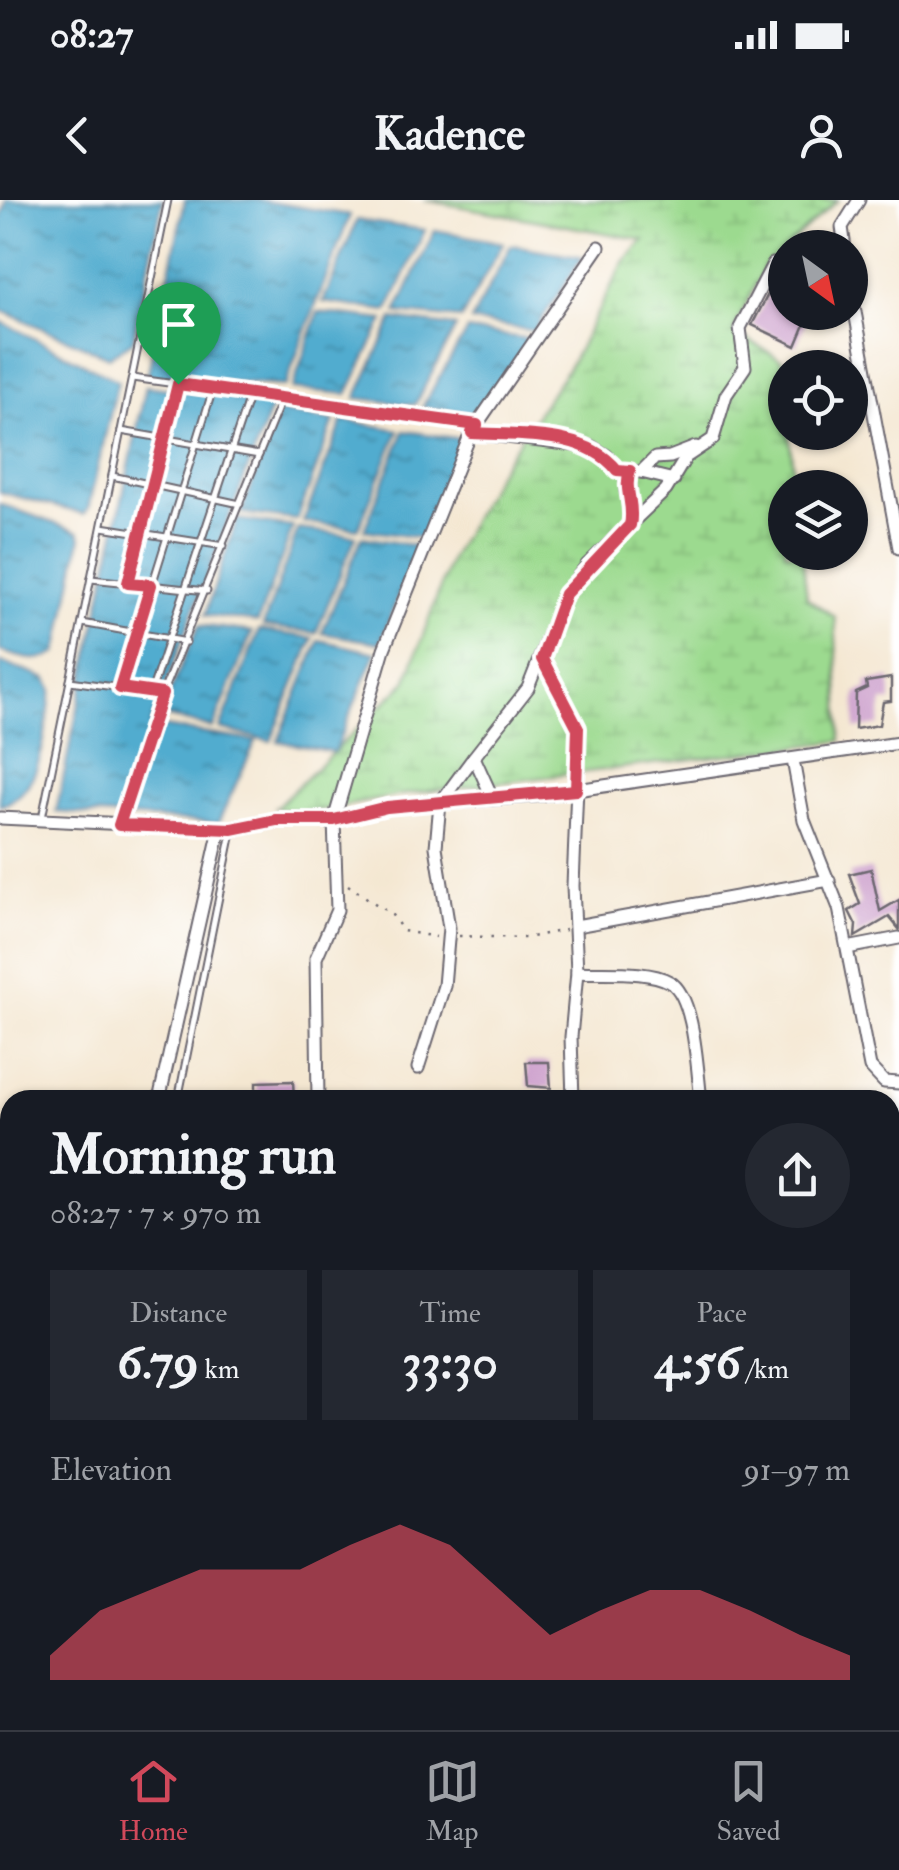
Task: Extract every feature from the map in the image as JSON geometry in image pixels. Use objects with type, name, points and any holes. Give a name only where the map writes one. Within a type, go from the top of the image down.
[{"type":"street","points":[[842,230],[859,200]]},
{"type":"street","points":[[318,1090],[316,958],[337,910],[334,820],[384,649],[474,429],[599,248]]},
{"type":"street","points":[[418,1068],[444,986],[450,928],[436,847],[440,803],[528,688],[565,594],[674,480],[686,457],[719,429],[726,395],[745,367],[740,328],[768,274]]},
{"type":"street","points":[[859,330],[899,548]]},
{"type":"street","points":[[474,429],[592,447],[608,456],[617,470],[674,480]]},
{"type":"street","points":[[630,525],[633,513],[626,481],[654,458],[670,458],[700,446]]},
{"type":"street","points":[[542,659],[578,728],[573,1090]]},
{"type":"street","points":[[0,818],[226,829],[276,820],[334,820],[387,807],[576,790],[899,743]]},
{"type":"street","points":[[474,757],[493,799]]},
{"type":"street","points":[[793,760],[804,820],[829,880],[847,948],[870,1067],[884,1082],[899,1083]]},
{"type":"street","points":[[161,1090],[226,829]]},
{"type":"street","points":[[576,926],[829,880]]},
{"type":"street","points":[[847,948],[899,938]]},
{"type":"street","points":[[577,972],[660,978],[673,983],[684,996],[690,1016],[701,1090]]},
{"type":"lane","points":[[42,821],[168,200]]},
{"type":"lane","points":[[132,378],[474,429]]},
{"type":"lane","points":[[128,583],[178,384]]},
{"type":"lane","points":[[120,688],[213,389]]},
{"type":"lane","points":[[151,692],[250,394]]},
{"type":"lane","points":[[119,825],[162,694],[207,591],[282,398]]},
{"type":"lane","points":[[121,431],[260,454]]},
{"type":"lane","points":[[112,476],[240,504]]},
{"type":"lane","points":[[102,527],[224,546]]},
{"type":"lane","points":[[91,579],[207,591]]},
{"type":"lane","points":[[82,623],[186,642]]},
{"type":"lane","points":[[70,681],[162,694]]},
{"type":"lane","points":[[180,1090],[226,829]]},
{"type":"green space","points":[[424,200],[838,200],[805,230],[768,230],[768,263],[733,331],[768,352],[768,450],[791,450],[793,470],[768,470],[768,570],[804,570],[807,598],[835,617],[841,741],[407,794],[307,813],[275,808],[406,682],[451,558],[498,472],[571,363],[624,262],[644,240]]},
{"type":"water","points":[[6,200],[163,200],[133,341],[109,357],[0,310],[0,221]]},
{"type":"water","points":[[185,200],[256,200],[350,215],[285,386],[147,377]]},
{"type":"water","points":[[357,220],[425,230],[388,311],[323,302]]},
{"type":"water","points":[[435,230],[503,243],[461,319],[396,313]]},
{"type":"water","points":[[511,245],[583,257],[534,331],[471,321]]},
{"type":"water","points":[[318,312],[384,320],[347,394],[292,389]]},
{"type":"water","points":[[393,319],[456,327],[415,405],[356,398]]},
{"type":"water","points":[[0,321],[118,381],[84,514],[0,492]]},
{"type":"water","points":[[467,330],[529,339],[481,414],[422,407]]},
{"type":"water","points":[[146,386],[273,403],[150,725],[256,741],[218,823],[56,812]]},
{"type":"water","points":[[279,412],[334,421],[297,520],[241,513]]},
{"type":"water","points":[[343,420],[399,430],[358,529],[303,522]]},
{"type":"water","points":[[404,431],[463,439],[422,538],[364,530]]},
{"type":"water","points":[[0,504],[79,532],[81,537],[58,653],[50,656],[29,659],[0,651]]},
{"type":"water","points":[[237,519],[293,527],[258,622],[205,615]]},
{"type":"water","points":[[298,529],[356,536],[316,633],[263,626]]},
{"type":"water","points":[[362,537],[418,546],[380,643],[322,633]]},
{"type":"water","points":[[199,625],[252,632],[213,728],[160,715]]},
{"type":"water","points":[[259,630],[313,638],[271,741],[220,729]]},
{"type":"water","points":[[319,640],[376,653],[334,752],[278,741]]},
{"type":"water","points":[[0,662],[47,679],[52,690],[34,774],[15,799],[0,806]]},
{"type":"building","points":[[768,294],[768,330],[803,330],[796,346],[752,325]]},
{"type":"building","points":[[891,678],[891,701],[883,702],[879,725],[855,729],[856,693],[867,688],[866,682]]},
{"type":"building","points":[[871,869],[880,911],[899,900],[899,929],[889,917],[855,937],[856,925],[849,911],[860,904],[849,874]]},
{"type":"building","points":[[526,1062],[549,1062],[551,1088],[528,1086]]},
{"type":"building","points":[[293,1081],[293,1090],[256,1090],[256,1082]]},
{"type":"route","points":[[178,384],[477,425],[472,433],[562,440],[592,447],[608,456],[617,470],[630,471],[626,481],[630,488],[626,490],[633,513],[630,525],[588,565],[565,594],[542,659],[578,728],[576,790],[387,807],[334,820],[276,820],[232,829],[119,825],[162,694],[120,688],[151,585],[128,583],[178,384]]}]
